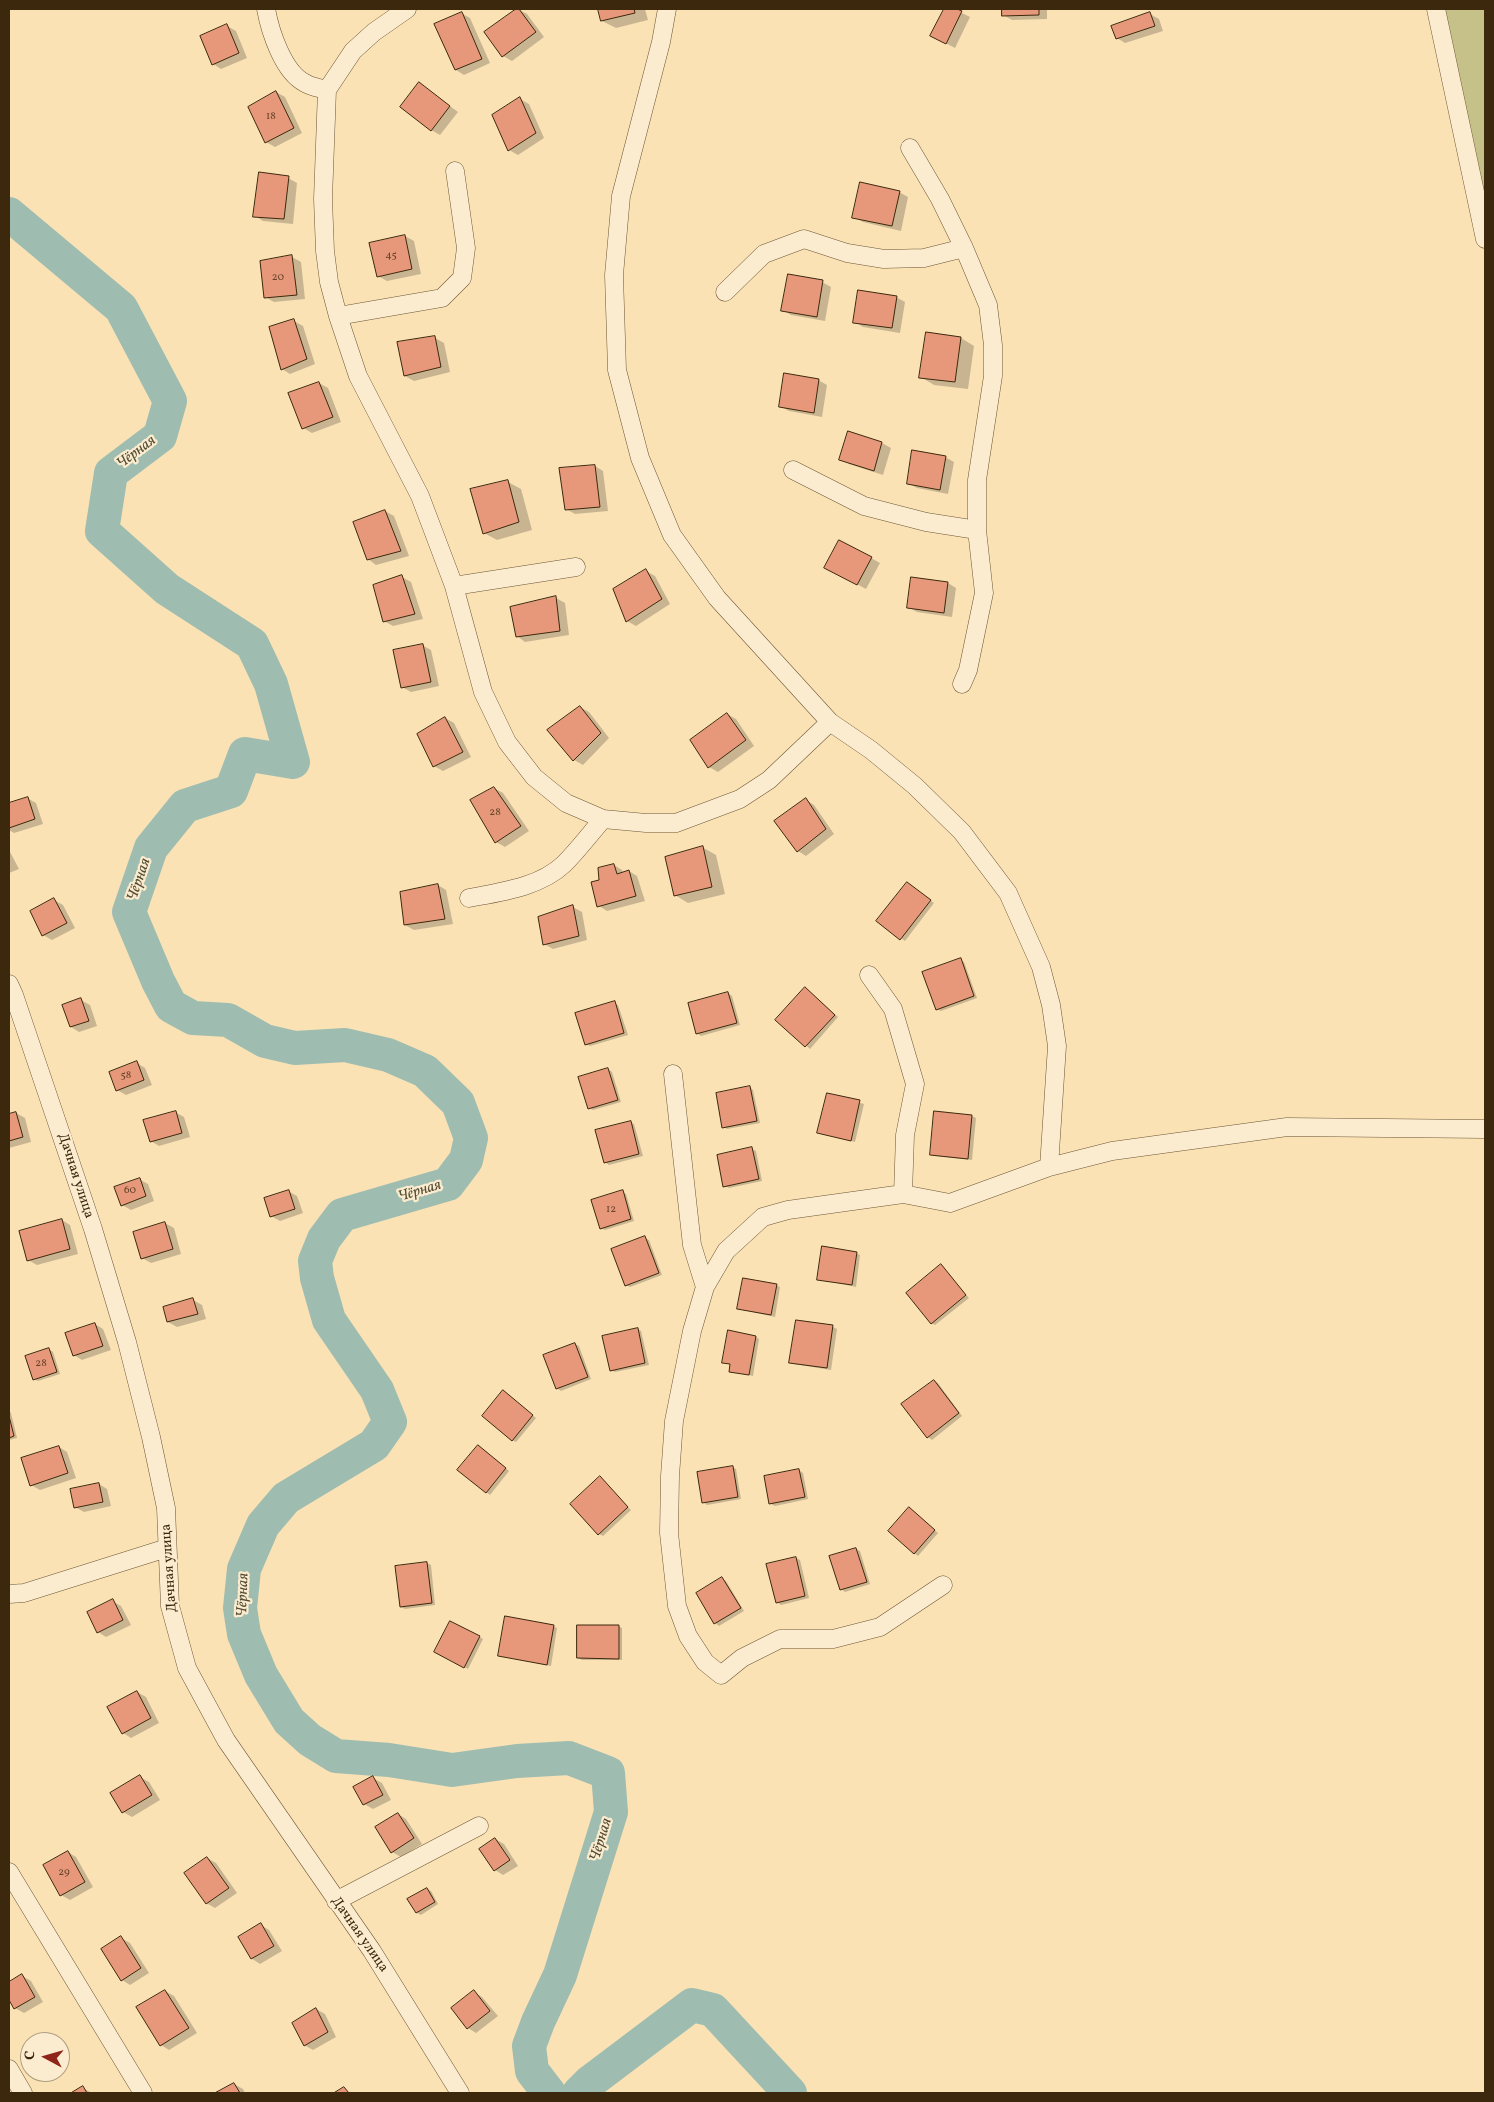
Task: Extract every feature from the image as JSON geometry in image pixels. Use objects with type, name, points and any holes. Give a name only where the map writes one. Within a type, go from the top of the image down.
[{"type":"street","points":[[266,9],[271,35],[290,68],[303,83],[327,90]]},
{"type":"street","points":[[407,9],[374,32],[353,51],[327,90],[323,199],[325,251],[329,282],[358,376],[420,496],[454,586],[483,692],[507,742],[534,777],[566,803],[603,819],[646,823],[676,823],[740,799],[769,780],[830,722]]},
{"type":"street","points":[[666,9],[661,42],[621,196],[614,275],[617,370],[640,458],[672,535],[717,598],[830,722],[870,750],[915,786],[962,832],[1008,893],[1041,967],[1051,1005],[1056,1046],[1049,1167]]},
{"type":"street","points":[[1436,9],[1485,239]]},
{"type":"street","points":[[910,148],[940,199],[964,248],[988,305],[993,345],[993,376],[977,480],[978,530],[984,593],[968,670],[962,684]]},
{"type":"street","points":[[338,316],[442,298],[462,278],[466,248],[455,171]]},
{"type":"street","points":[[725,292],[764,254],[804,239],[846,252],[884,259],[924,258],[964,248]]},
{"type":"street","points":[[793,470],[864,506],[926,522],[978,530]]},
{"type":"street","points":[[454,586],[576,567]]},
{"type":"street","points":[[469,898],[509,890],[542,878],[563,865],[603,819]]},
{"type":"street","points":[[869,975],[893,1009],[914,1084],[905,1134],[903,1194]]},
{"type":"street","name":"Дачная улица","points":[[9,984],[93,1229],[127,1342],[151,1437],[166,1508],[170,1606],[187,1668],[226,1740],[372,1951],[460,2093]]},
{"type":"street","points":[[673,1074],[692,1244],[705,1287]]},
{"type":"street","points":[[944,1585],[880,1626],[833,1639],[780,1639],[742,1658],[721,1675],[705,1662],[688,1636],[677,1606],[669,1533],[670,1476],[674,1421],[692,1331],[705,1287],[726,1251],[763,1217],[788,1210],[903,1194],[950,1203],[1049,1167],[1112,1151],[1287,1127],[1485,1129]]},
{"type":"street","points":[[9,1594],[24,1593],[167,1548]]},
{"type":"street","points":[[336,1901],[479,1826]]},
{"type":"street","points":[[9,1872],[143,2093]]},
{"type":"street","points":[[9,2069],[23,2093]]},
{"type":"shaded area","points":[[1443,9],[1485,9],[1485,210]]},
{"type":"building","points":[[516,9],[519,9],[536,32],[502,57],[484,32]]},
{"type":"building","points":[[598,9],[634,9],[635,13],[601,21]]},
{"type":"building","points":[[944,9],[962,11],[946,44],[930,36]]},
{"type":"building","points":[[1002,9],[1039,9],[1039,15],[1002,16]]},
{"type":"building","points":[[462,12],[482,59],[455,70],[434,24]]},
{"type":"building","points":[[1150,12],[1155,26],[1116,39],[1111,26]]},
{"type":"building","points":[[227,24],[239,53],[212,65],[200,36]]},
{"type":"building","points":[[419,82],[450,106],[431,131],[400,107]]},
{"type":"building","points":[[276,91],[294,128],[265,143],[248,107]]},
{"type":"building","points":[[520,97],[536,133],[508,151],[492,115]]},
{"type":"building","points":[[259,172],[289,176],[284,219],[253,217]]},
{"type":"building","points":[[860,182],[900,191],[892,226],[852,218]]},
{"type":"building","points":[[405,235],[412,269],[377,277],[369,243]]},
{"type":"building","points":[[292,255],[297,295],[264,298],[260,261]]},
{"type":"building","points":[[788,274],[823,280],[817,317],[781,311]]},
{"type":"building","points":[[858,290],[897,296],[892,328],[853,323]]},
{"type":"building","points":[[294,319],[307,359],[281,370],[269,327]]},
{"type":"building","points":[[926,332],[961,337],[955,382],[919,378]]},
{"type":"building","points":[[435,336],[441,367],[404,376],[397,342]]},
{"type":"building","points":[[784,373],[819,379],[814,413],[779,407]]},
{"type":"building","points":[[319,382],[333,417],[302,429],[288,393]]},
{"type":"building","points":[[848,431],[882,442],[874,471],[839,460]]},
{"type":"building","points":[[912,450],[946,456],[940,490],[907,484]]},
{"type":"building","points":[[595,465],[600,507],[565,510],[559,468]]},
{"type":"building","points":[[508,480],[519,522],[483,534],[470,489]]},
{"type":"building","points":[[385,510],[401,551],[367,560],[353,522]]},
{"type":"building","points":[[839,540],[872,557],[857,585],[824,568]]},
{"type":"building","points":[[646,569],[662,599],[626,622],[613,589]]},
{"type":"building","points":[[402,575],[415,614],[383,622],[373,585]]},
{"type":"building","points":[[911,577],[948,582],[944,613],[907,608]]},
{"type":"building","points":[[556,596],[560,631],[516,637],[510,607]]},
{"type":"building","points":[[423,644],[431,682],[401,688],[393,650]]},
{"type":"building","points":[[580,706],[601,733],[573,761],[547,730]]},
{"type":"building","points":[[727,713],[746,740],[708,768],[690,740]]},
{"type":"building","points":[[445,717],[463,752],[433,767],[417,734]]},
{"type":"building","points":[[494,787],[521,826],[495,843],[470,800]]},
{"type":"building","points":[[28,797],[35,819],[9,828],[9,803]]},
{"type":"building","points":[[806,798],[826,829],[797,852],[774,821]]},
{"type":"building","points":[[703,846],[712,887],[674,896],[665,857]]},
{"type":"building","points":[[614,864],[617,874],[629,870],[636,896],[597,907],[591,882],[599,880],[598,868]]},
{"type":"building","points":[[907,882],[931,900],[900,940],[876,921]]},
{"type":"building","points":[[438,884],[445,919],[404,925],[400,892]]},
{"type":"building","points":[[54,898],[67,923],[42,936],[30,911]]},
{"type":"building","points":[[573,905],[579,936],[543,945],[538,917]]},
{"type":"building","points":[[961,958],[974,996],[936,1010],[922,972]]},
{"type":"building","points":[[805,987],[835,1015],[805,1047],[775,1020]]},
{"type":"building","points":[[728,992],[737,1023],[696,1034],[688,1003]]},
{"type":"building","points":[[81,998],[89,1021],[70,1027],[62,1005]]},
{"type":"building","points":[[615,1001],[624,1033],[585,1045],[575,1013]]},
{"type":"building","points":[[137,1061],[144,1080],[116,1091],[109,1072]]},
{"type":"building","points":[[608,1068],[618,1100],[588,1109],[578,1077]]},
{"type":"building","points":[[750,1086],[757,1121],[722,1128],[716,1093]]},
{"type":"building","points":[[827,1093],[860,1100],[851,1141],[817,1133]]},
{"type":"building","points":[[176,1111],[182,1133],[150,1142],[143,1120]]},
{"type":"building","points":[[934,1111],[972,1115],[968,1159],[930,1155]]},
{"type":"building","points":[[16,1112],[23,1137],[9,1141],[9,1114]]},
{"type":"building","points":[[631,1121],[639,1154],[604,1163],[595,1130]]},
{"type":"building","points":[[752,1147],[759,1179],[723,1187],[717,1155]]},
{"type":"building","points":[[140,1178],[146,1196],[121,1206],[114,1187]]},
{"type":"building","points":[[289,1190],[295,1209],[270,1217],[264,1198]]},
{"type":"building","points":[[623,1190],[631,1219],[600,1229],[591,1200]]},
{"type":"building","points":[[62,1219],[70,1249],[27,1261],[19,1231]]},
{"type":"building","points":[[165,1222],[173,1249],[141,1259],[133,1232]]},
{"type":"building","points":[[645,1236],[659,1273],[625,1286],[611,1249]]},
{"type":"building","points":[[822,1246],[857,1252],[852,1285],[817,1280]]},
{"type":"building","points":[[941,1264],[966,1295],[931,1324],[906,1293]]},
{"type":"building","points":[[743,1278],[777,1284],[771,1315],[737,1309]]},
{"type":"building","points":[[193,1298],[198,1314],[167,1322],[163,1307]]},
{"type":"building","points":[[796,1320],[833,1325],[827,1368],[789,1363]]},
{"type":"building","points":[[95,1323],[103,1346],[73,1356],[65,1333]]},
{"type":"building","points":[[638,1328],[645,1363],[610,1371],[602,1336]]},
{"type":"building","points":[[728,1330],[756,1336],[749,1375],[729,1372],[730,1364],[722,1363]]},
{"type":"building","points":[[575,1343],[588,1377],[556,1389],[543,1355]]},
{"type":"building","points":[[49,1348],[57,1372],[33,1380],[25,1356]]},
{"type":"building","points":[[934,1380],[959,1413],[927,1438],[901,1404]]},
{"type":"building","points":[[503,1390],[533,1415],[512,1441],[482,1416]]},
{"type":"building","points":[[9,1416],[14,1436],[9,1438]]},
{"type":"building","points":[[478,1445],[506,1468],[486,1493],[457,1470]]},
{"type":"building","points":[[59,1446],[68,1473],[30,1486],[21,1458]]},
{"type":"building","points":[[733,1466],[738,1497],[702,1503],[697,1472]]},
{"type":"building","points":[[799,1469],[805,1497],[769,1504],[764,1476]]},
{"type":"building","points":[[600,1476],[628,1507],[598,1535],[570,1504]]},
{"type":"building","points":[[99,1483],[103,1502],[74,1508],[70,1489]]},
{"type":"building","points":[[909,1507],[935,1530],[914,1554],[888,1531]]},
{"type":"building","points":[[856,1548],[867,1582],[840,1590],[829,1556]]},
{"type":"building","points":[[796,1557],[805,1596],[776,1603],[766,1564]]},
{"type":"building","points":[[427,1562],[432,1603],[400,1607],[395,1566]]},
{"type":"building","points":[[722,1577],[741,1608],[714,1624],[696,1593]]},
{"type":"building","points":[[113,1599],[123,1620],[97,1633],[87,1612]]},
{"type":"building","points":[[505,1616],[554,1625],[547,1665],[498,1656]]},
{"type":"building","points":[[450,1621],[480,1636],[464,1668],[434,1652]]},
{"type":"building","points":[[577,1625],[619,1625],[619,1659],[577,1658]]},
{"type":"building","points":[[137,1691],[151,1718],[122,1734],[107,1707]]},
{"type":"building","points":[[140,1775],[152,1795],[122,1813],[110,1793]]},
{"type":"building","points":[[373,1776],[383,1795],[363,1805],[353,1787]]},
{"type":"building","points":[[398,1813],[414,1838],[391,1853],[375,1827]]},
{"type":"building","points":[[495,1838],[510,1860],[494,1871],[479,1849]]},
{"type":"building","points":[[68,1851],[85,1882],[60,1896],[43,1865]]},
{"type":"building","points":[[207,1857],[229,1888],[206,1904],[184,1873]]},
{"type":"building","points":[[427,1888],[435,1902],[416,1913],[407,1899]]},
{"type":"building","points":[[261,1923],[274,1946],[251,1959],[238,1937]]},
{"type":"building","points":[[121,1936],[141,1968],[121,1981],[101,1949]]},
{"type":"building","points":[[22,1974],[35,1997],[14,2009],[9,2000],[9,1982]]},
{"type":"building","points":[[165,1990],[189,2028],[160,2046],[136,2007]]},
{"type":"building","points":[[474,1990],[490,2011],[467,2029],[451,2008]]},
{"type":"building","points":[[316,2008],[328,2032],[304,2046],[292,2023]]},
{"type":"building","points":[[234,2083],[240,2093],[215,2093]]},
{"type":"building","points":[[83,2086],[87,2093],[71,2093]]},
{"type":"building","points":[[344,2087],[349,2093],[334,2093]]},
{"type":"waterway","name":"Чёрная","points":[[9,214],[121,308],[170,401],[160,436],[111,473],[102,531],[167,589],[252,644],[271,684],[293,762],[245,754],[231,791],[185,806],[151,848],[129,912],[158,981],[171,1006],[193,1018],[228,1020],[265,1041],[295,1048],[345,1045],[388,1055],[425,1071],[458,1103],[471,1138],[466,1160],[448,1184],[342,1215],[324,1239],[315,1261],[317,1278],[329,1320],[377,1390],[390,1422],[374,1445],[286,1498],[263,1525],[244,1569],[240,1608],[244,1634],[261,1675],[289,1721],[310,1740],[336,1756],[389,1760],[452,1770],[517,1761],[569,1758],[608,1773],[611,1812],[560,1975],[529,2046],[532,2071],[549,2093]]},
{"type":"waterway","name":"Чёрная","points":[[579,2093],[590,2082],[692,2005],[713,2010],[790,2093]]}]
